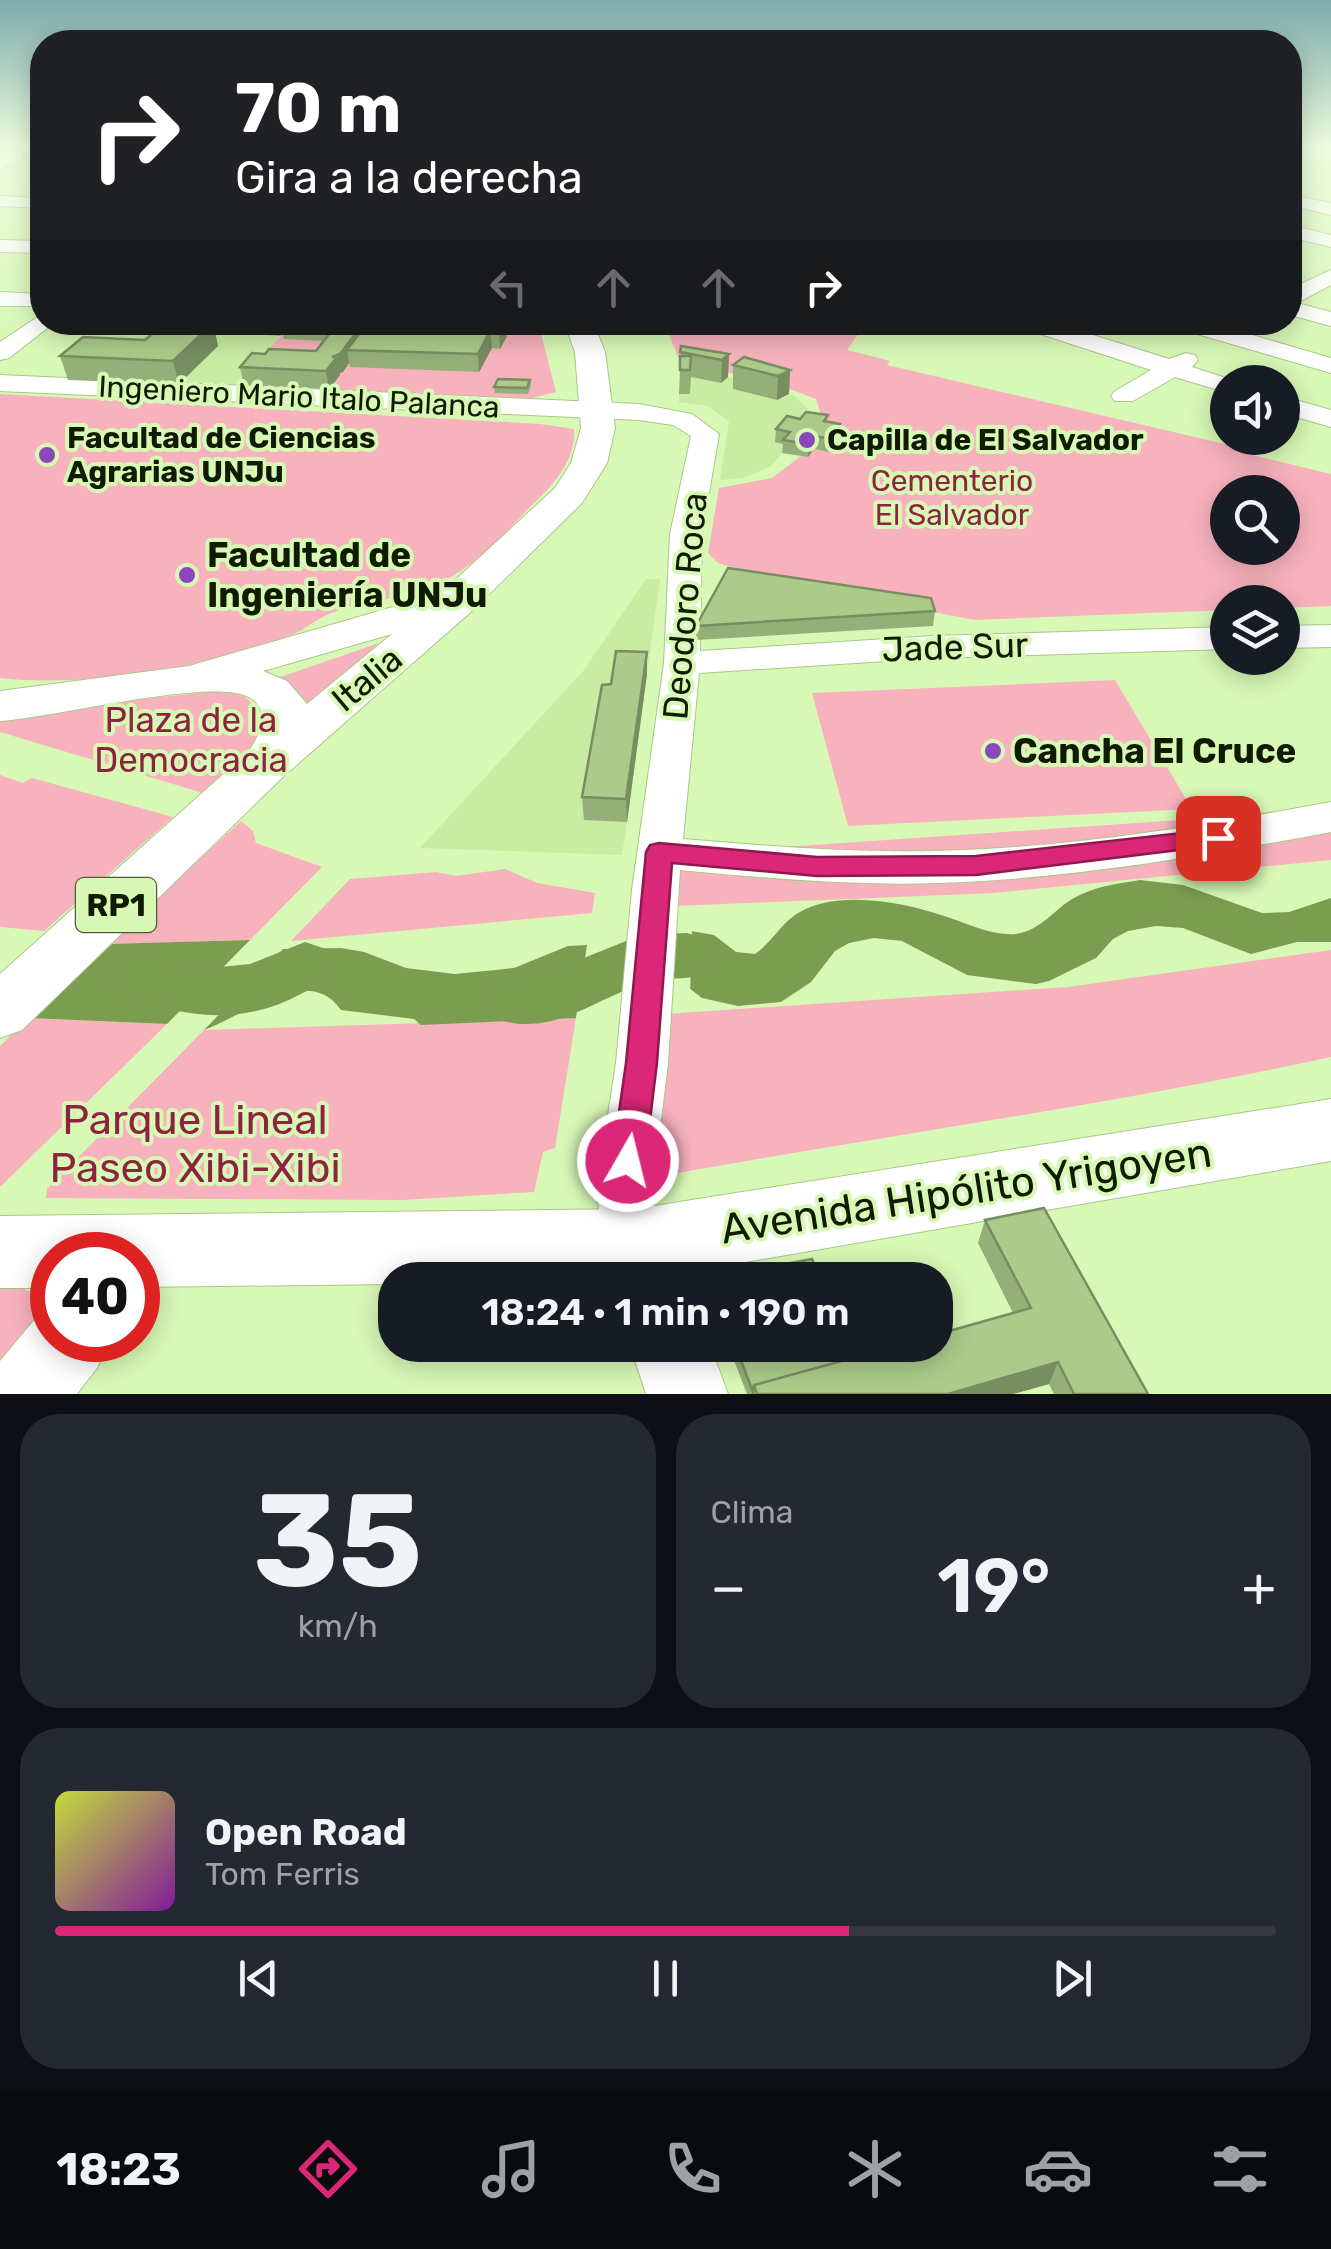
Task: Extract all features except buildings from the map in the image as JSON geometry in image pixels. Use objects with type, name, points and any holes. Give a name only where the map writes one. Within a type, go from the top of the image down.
[{"type":"main road","name":"Italia","points":[[249,781],[458,602],[569,495],[588,464],[598,410],[590,352],[582,335]]},
{"type":"main road","points":[[161,685],[458,602]]},
{"type":"main road","points":[[0,706],[47,703],[161,685],[241,680],[255,683],[273,693],[286,710],[287,725],[249,781]]},
{"type":"main road","name":"RP1","points":[[0,1012],[249,781]]},
{"type":"main road","name":"Avenida Hipólito Yrigoyen","points":[[646,1262],[1331,1130]]},
{"type":"main road","name":"Avenida Hipólito Yrigoyen","points":[[0,1252],[30,1252]]},
{"type":"main road","name":"Avenida Hipólito Yrigoyen","points":[[160,1254],[585,1262]]},
{"type":"main road","points":[[26,1394],[51,1362]]},
{"type":"main road","points":[[676,1362],[687,1394]]},
{"type":"street","points":[[1302,234],[1331,240]]},
{"type":"street","points":[[0,246],[30,247]]},
{"type":"street","points":[[1304,268],[1331,275]]},
{"type":"street","points":[[1302,291],[1331,275]]},
{"type":"street","points":[[0,299],[30,300]]},
{"type":"street","points":[[1302,311],[1331,319]]},
{"type":"street","points":[[0,353],[30,330]]},
{"type":"street","points":[[1068,335],[1210,381]]},
{"type":"street","points":[[1124,396],[1227,335]]},
{"type":"street","points":[[1252,335],[1331,366]]},
{"type":"street","name":"Ingeniero Mario Italo Palanca","points":[[0,383],[598,410]]},
{"type":"street","name":"Deodoro Roca","points":[[598,410],[674,418],[696,426],[704,434],[686,534],[682,663],[657,871],[642,1063],[624,1193],[641,1262]]},
{"type":"street","points":[[1300,410],[1331,419]]},
{"type":"street","points":[[1300,637],[1331,636]]},
{"type":"street","name":"Jade Sur","points":[[682,663],[850,651],[1210,639]]},
{"type":"street","points":[[657,871],[976,865],[1180,844],[1331,817]]},
{"type":"shaded area","points":[[89,336],[281,336],[234,387],[179,384],[217,347],[175,340]]},
{"type":"shaded area","points":[[680,375],[721,383],[728,377],[743,380],[777,399],[793,395],[810,410],[809,416],[776,441],[789,445],[770,467],[742,478],[720,480],[729,421],[708,406],[679,402],[679,394],[690,394],[691,380]]},
{"type":"shaded area","points":[[646,579],[660,579],[647,674],[617,674],[584,819],[627,822],[622,855],[420,848],[584,670]]},
{"type":"shaded area","points":[[1140,880],[1183,885],[1262,913],[1289,912],[1331,898],[1331,942],[1297,942],[1251,954],[1183,928],[1156,926],[1128,931],[1113,939],[1096,958],[1036,984],[967,975],[902,941],[874,938],[849,943],[835,951],[811,982],[781,1002],[738,1006],[702,998],[689,988],[673,928],[714,935],[736,952],[755,954],[800,912],[816,905],[854,900],[914,908],[991,932],[1016,934],[1033,928],[1082,894]]},
{"type":"shaded area","points":[[250,940],[167,1024],[29,1018],[106,944]]},
{"type":"shaded area","points":[[587,945],[576,1018],[421,1025],[414,1019],[341,1010],[328,997],[312,991],[276,997],[204,1030],[283,949],[341,948],[406,968],[455,974],[514,968],[568,946]]},
{"type":"green space","points":[[282,335],[541,335],[556,392],[525,400],[234,387]]},
{"type":"green space","name":"Cementerio El Salvador","points":[[669,335],[858,335],[847,350],[890,361],[887,365],[1210,441],[1210,455],[1252,455],[1331,474],[1331,606],[1300,607],[1300,585],[1210,585],[1210,611],[975,620],[788,584],[718,563],[708,553],[719,488],[772,478],[801,456],[808,457],[814,449],[833,452],[816,399],[763,379],[681,364]]},
{"type":"green space","points":[[0,394],[540,424],[574,429],[574,441],[562,472],[501,537],[456,574],[430,587],[341,610],[263,646],[189,665],[69,680],[0,678]]},
{"type":"green space","points":[[379,643],[316,703],[307,705],[275,679]]},
{"type":"green space","name":"Cancha El Cruce","points":[[1115,680],[1192,809],[848,826],[812,693]]},
{"type":"green space","name":"Plaza de la Democracia","points":[[230,690],[244,696],[255,709],[257,734],[234,767],[203,793],[0,732],[0,713]]},
{"type":"green space","points":[[0,775],[23,783],[32,778],[173,817],[44,931],[0,927]]},
{"type":"green space","points":[[1331,805],[1331,860],[993,893],[675,906],[680,854],[1312,811]]},
{"type":"green space","points":[[241,821],[253,831],[256,843],[322,867],[250,940],[106,944]]},
{"type":"green space","points":[[505,869],[537,883],[595,893],[592,913],[291,941],[350,879],[436,872],[456,876]]},
{"type":"green space","points":[[1331,950],[1331,1057],[1082,1105],[666,1175],[667,1144],[653,1139],[665,1014],[1068,987]]},
{"type":"green space","points":[[29,1018],[167,1024],[0,1187],[0,1046]]},
{"type":"green space","name":"Parque Lineal Paseo Xibi-Xibi","points":[[576,1018],[555,1148],[543,1152],[534,1192],[403,1200],[46,1198],[47,1189],[204,1030]]},
{"type":"green space","points":[[0,1285],[30,1291],[30,1336],[0,1384]]},
{"type":"pier","points":[[673,923],[692,926],[690,995],[666,978]]},
{"type":"waterway","points":[[518,1001],[561,994],[641,959],[687,957]]},
{"type":"waterway","points":[[140,974],[187,990],[220,992],[253,988],[305,966]]},
{"type":"place","name":"Capilla de El Salvador","points":[[807,440]]},
{"type":"place","name":"Facultad de Ciencias Agrarias UNJu","points":[[47,455]]},
{"type":"place","name":"Facultad de Ingeniería UNJu","points":[[187,575]]},
{"type":"place","name":"Cancha El Cruce","points":[[993,751]]},
{"type":"route","points":[[628,1161],[642,1063],[659,852],[817,866],[976,865],[1218,838]]}]
